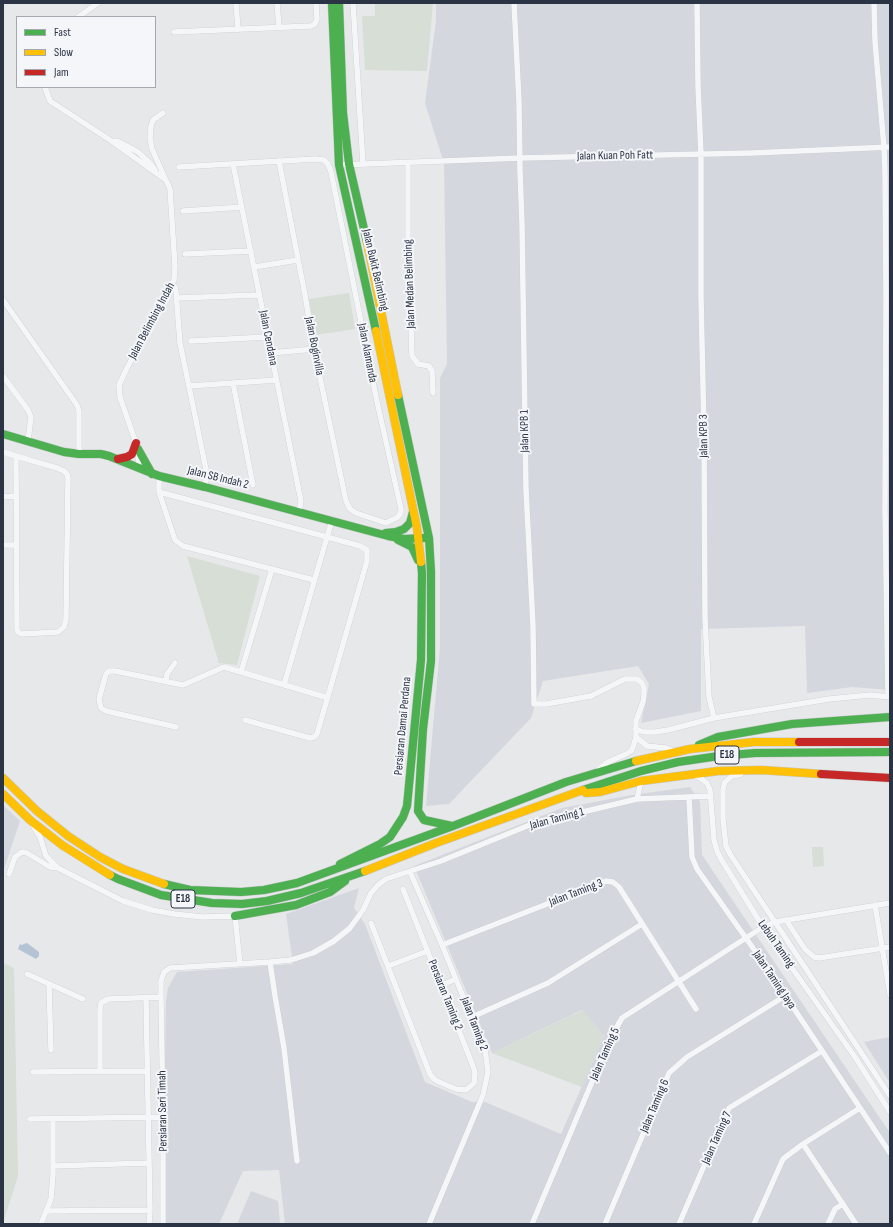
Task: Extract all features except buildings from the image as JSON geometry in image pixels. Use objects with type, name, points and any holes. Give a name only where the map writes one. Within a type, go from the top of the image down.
[{"type":"main road","name":"Jalan Bukit Belimbing","points":[[332,3],[339,165],[371,306],[419,539]]},
{"type":"main road","name":"Jalan Bukit Belimbing","points":[[339,3],[344,113],[349,164],[429,538]]},
{"type":"main road","name":"Jalan SB Indah 2","points":[[3,434],[64,452],[101,454],[118,459],[156,475],[205,486],[388,536],[404,539],[429,538]]},
{"type":"main road","points":[[118,459],[132,454],[137,446],[156,475]]},
{"type":"main road","points":[[377,533],[396,532],[404,529],[410,522],[413,512]]},
{"type":"main road","points":[[388,536],[405,543],[412,548],[416,554],[422,573]]},
{"type":"main road","name":"Persiaran Damai Perdana","points":[[429,538],[431,572],[431,661],[417,805],[420,816],[424,820],[453,826]]},
{"type":"main road","name":"Persiaran Damai Perdana","points":[[326,873],[344,861],[380,844],[390,837],[403,818],[407,806],[421,660],[422,573],[419,539]]},
{"type":"main road","points":[[690,750],[701,743],[718,737],[785,726],[890,717]]},
{"type":"main road","name":"E18","points":[[3,778],[37,812],[68,836],[94,853],[123,869],[164,884],[190,890],[241,892],[264,890],[297,883],[453,826],[566,782],[596,772],[675,752],[754,742],[890,742]]},
{"type":"main road","name":"E18","points":[[3,794],[30,820],[62,845],[118,879],[161,895],[212,903],[242,904],[267,901],[301,893],[354,876],[436,843],[569,794],[641,771],[678,762],[755,753],[890,752]]},
{"type":"main road","points":[[569,794],[600,792],[641,781],[718,771],[761,770],[890,778]]},
{"type":"main road","points":[[235,916],[273,910],[314,899],[330,892],[354,876]]},
{"type":"street","points":[[79,16],[98,3]]},
{"type":"street","points":[[236,3],[238,29]]},
{"type":"street","points":[[277,3],[279,27]]},
{"type":"street","points":[[174,32],[312,26],[315,24],[316,19],[316,3]]},
{"type":"street","points":[[353,3],[363,164]]},
{"type":"street","name":"Jalan KPB 1","points":[[514,3],[518,67],[526,490],[533,626],[534,704],[546,704],[591,696],[625,679],[637,679],[642,683],[644,695],[635,729]]},
{"type":"street","name":"Jalan KPB 3","points":[[697,3],[698,99],[701,154],[700,290],[704,444],[706,629],[709,697],[714,718]]},
{"type":"street","points":[[596,772],[608,762],[631,751],[636,736],[635,729],[644,732],[655,732],[714,718],[829,700],[870,695],[889,697],[885,508],[887,148],[875,40],[874,3]]},
{"type":"street","points":[[44,88],[50,101],[110,140],[166,180]]},
{"type":"street","name":"Jalan Belimbing Indah","points":[[139,468],[137,446],[120,397],[119,385],[172,285],[175,275],[176,267],[170,188],[152,149],[150,138],[153,120],[163,113]]},
{"type":"street","name":"Jalan Kuan Poh Fatt","points":[[339,165],[520,158],[887,148]]},
{"type":"street","name":"Jalan Alamanda","points":[[279,161],[324,160],[328,164],[331,172],[376,397],[401,509],[398,518],[386,523],[369,519]]},
{"type":"street","points":[[179,167],[279,161]]},
{"type":"street","name":"Jalan Boginvilla","points":[[279,161],[314,349],[346,501],[350,509],[369,519]]},
{"type":"street","name":"Jalan Medan Belimbing","points":[[408,163],[408,239],[412,356],[418,364],[429,366],[432,371],[433,393]]},
{"type":"street","name":"Jalan Cendana","points":[[233,164],[301,501],[299,512]]},
{"type":"street","points":[[183,210],[242,207]]},
{"type":"street","points":[[185,254],[251,251]]},
{"type":"street","points":[[254,267],[298,260]]},
{"type":"street","points":[[172,285],[175,288],[177,298],[180,343],[207,474],[205,486]]},
{"type":"street","points":[[177,298],[260,295]]},
{"type":"street","points":[[3,300],[77,405],[79,411],[79,454]]},
{"type":"street","points":[[191,341],[268,337]]},
{"type":"street","points":[[271,353],[314,349]]},
{"type":"street","points":[[3,376],[28,410],[31,417],[28,441]]},
{"type":"street","points":[[189,386],[276,380]]},
{"type":"street","points":[[233,383],[253,485]]},
{"type":"street","points":[[3,452],[64,470],[68,478],[66,619],[62,630],[58,632],[21,634],[18,632],[15,496],[16,456]]},
{"type":"street","points":[[156,475],[159,492],[175,540],[183,546],[314,580]]},
{"type":"street","points":[[159,492],[327,536],[360,546],[367,550],[367,561],[317,734],[310,738],[245,720]]},
{"type":"street","points":[[3,496],[15,496]]},
{"type":"street","points":[[366,530],[369,519]]},
{"type":"street","points":[[284,685],[332,520]]},
{"type":"street","points":[[3,545],[16,545]]},
{"type":"street","points":[[241,672],[272,569]]},
{"type":"street","points":[[166,681],[167,674],[175,663]]},
{"type":"street","points":[[176,728],[106,711],[101,708],[99,700],[106,674],[109,671],[115,671],[183,685],[224,667],[328,698]]},
{"type":"street","points":[[636,736],[647,746],[666,748],[675,752]]},
{"type":"street","name":"Lebuh Taming","points":[[761,770],[732,776],[725,782],[722,796],[724,839],[726,846],[890,1096]]},
{"type":"street","name":"Lebuh Taming","points":[[686,774],[700,778],[707,783],[712,796],[714,840],[717,851],[763,927],[855,1057],[890,1112]]},
{"type":"street","points":[[637,799],[641,781]]},
{"type":"street","name":"Jalan Taming 1","points":[[270,962],[291,960],[313,953],[334,941],[350,928],[378,885],[386,878],[400,873],[410,872],[440,861],[532,824],[637,799],[712,796]]},
{"type":"street","name":"Jalan Taming Jaya","points":[[689,797],[692,857],[697,869],[785,996],[890,1153]]},
{"type":"street","points":[[30,820],[40,837],[46,856],[58,868],[123,901],[152,910],[203,917],[235,916],[240,964]]},
{"type":"street","points":[[35,857],[40,856],[44,849]]},
{"type":"street","points":[[9,874],[17,854],[22,852],[35,857],[50,867],[58,868]]},
{"type":"street","name":"Jalan Taming 2","points":[[410,872],[472,1017],[484,1050],[488,1072],[487,1083],[483,1096],[429,1224]]},
{"type":"street","name":"Jalan Taming 3","points":[[442,945],[606,881],[613,882],[619,887],[696,1010]]},
{"type":"street","name":"Persiaran Taming 2","points":[[388,966],[430,1074],[434,1079],[456,1089],[466,1090],[474,1083],[475,1073],[442,985],[403,889]]},
{"type":"street","name":"Jalan Taming 5","points":[[532,1224],[617,1026],[622,1018],[763,927],[775,922],[890,903]]},
{"type":"street","points":[[875,905],[890,995]]},
{"type":"street","points":[[786,920],[805,949],[814,957],[819,958],[890,947]]},
{"type":"street","points":[[371,923],[388,966],[428,951]]},
{"type":"street","points":[[472,1017],[548,983],[642,924]]},
{"type":"street","points":[[270,962],[284,1048],[297,1161]]},
{"type":"street","name":"Persiaran Seri Timah","points":[[163,1224],[161,997],[164,972],[170,968],[270,962]]},
{"type":"street","points":[[27,974],[83,999]]},
{"type":"street","points":[[442,985],[456,979]]},
{"type":"street","points":[[49,984],[51,1050]]},
{"type":"street","name":"Jalan Taming 6","points":[[605,1224],[669,1073],[687,1057],[785,996]]},
{"type":"street","points":[[100,1071],[101,1003],[108,999],[161,997]]},
{"type":"street","points":[[146,998],[149,1224]]},
{"type":"street","name":"Jalan Taming 7","points":[[679,1224],[729,1108],[822,1051]]},
{"type":"street","points":[[33,1072],[147,1071]]},
{"type":"street","points":[[754,1224],[783,1159],[803,1144],[860,1108]]},
{"type":"street","points":[[30,1119],[163,1117]]},
{"type":"street","points":[[41,1224],[51,1199],[53,1119]]},
{"type":"street","points":[[803,1144],[856,1224]]},
{"type":"street","points":[[53,1166],[149,1163]]},
{"type":"street","points":[[828,1224],[835,1209],[843,1204]]},
{"type":"street","points":[[46,1211],[150,1210]]},
{"type":"shaded area","points":[[375,3],[433,3],[427,71],[365,70],[362,16],[375,16]]},
{"type":"shaded area","points":[[436,3],[890,3],[890,690],[852,687],[807,693],[805,626],[701,629],[701,711],[641,723],[649,684],[638,666],[543,681],[531,718],[449,804],[426,806],[440,648],[440,378],[447,364],[444,163],[425,103],[436,21]]},
{"type":"shaded area","points":[[349,293],[355,329],[315,335],[309,299]]},
{"type":"shaded area","points":[[187,556],[260,576],[237,665],[219,663]]},
{"type":"shaded area","points":[[690,787],[700,802],[702,855],[890,1133],[890,1224],[285,1224],[279,1170],[243,1171],[219,1224],[162,1224],[166,1001],[168,988],[177,972],[293,964],[286,914],[359,888],[354,908],[365,924],[425,1082],[472,1102],[485,1102],[561,1134],[604,1036],[582,1010],[492,1053],[414,866],[562,808],[632,795]]},
{"type":"shaded area","points":[[3,805],[20,821],[3,872]]},
{"type":"shaded area","points":[[812,847],[823,847],[824,866],[813,867]]},
{"type":"shaded area","points":[[3,963],[14,968],[18,1176],[3,1223]]},
{"type":"shaded area","points":[[583,1010],[604,1036],[582,1087],[492,1053]]},
{"type":"shaded area","points":[[890,1037],[890,1083],[864,1042]]},
{"type":"shaded area","points":[[251,1191],[278,1201],[280,1224],[237,1224]]},
{"type":"water","points":[[27,943],[39,952],[39,956],[36,959],[18,949],[20,944],[22,945]]},
{"type":"traffic: fast","points":[[332,3],[339,165],[376,331]]},
{"type":"traffic: fast","points":[[339,3],[343,113],[349,164],[367,242]]},
{"type":"traffic: fast","points":[[398,395],[429,538],[431,572],[431,661],[423,729],[418,811],[424,820],[452,826]]},
{"type":"traffic: fast","points":[[3,434],[64,452],[101,454],[109,456],[159,476],[388,536],[404,539],[424,538]]},
{"type":"traffic: fast","points":[[138,449],[152,474]]},
{"type":"traffic: fast","points":[[386,533],[404,529],[410,523],[413,512]]},
{"type":"traffic: fast","points":[[398,540],[412,547],[418,560]]},
{"type":"traffic: fast","points":[[340,864],[380,844],[390,837],[403,817],[407,806],[421,660],[421,562]]},
{"type":"traffic: fast","points":[[699,745],[718,737],[792,724],[890,717]]},
{"type":"traffic: fast","points":[[583,790],[641,771],[678,762],[719,756],[755,753],[890,752]]},
{"type":"traffic: fast","points":[[164,884],[190,890],[241,892],[264,890],[297,883],[453,826],[566,782],[636,761]]},
{"type":"traffic: fast","points":[[110,875],[161,895],[212,903],[242,904],[267,901],[301,893],[365,871]]},
{"type":"traffic: fast","points":[[235,916],[296,905],[330,892],[345,881]]},
{"type":"traffic: slow","points":[[367,242],[398,395]]},
{"type":"traffic: slow","points":[[376,331],[417,528],[421,562]]},
{"type":"traffic: slow","points":[[636,761],[690,749],[754,742],[799,742]]},
{"type":"traffic: slow","points":[[586,793],[600,792],[641,781],[718,771],[761,770],[821,774]]},
{"type":"traffic: slow","points":[[3,778],[37,811],[68,836],[100,857],[123,869],[164,884]]},
{"type":"traffic: slow","points":[[365,871],[436,843],[583,790]]},
{"type":"traffic: slow","points":[[3,794],[30,820],[62,845],[110,875]]},
{"type":"traffic: jam","points":[[118,459],[132,454],[136,443]]},
{"type":"traffic: jam","points":[[799,742],[890,742]]},
{"type":"traffic: jam","points":[[821,774],[890,778]]}]
